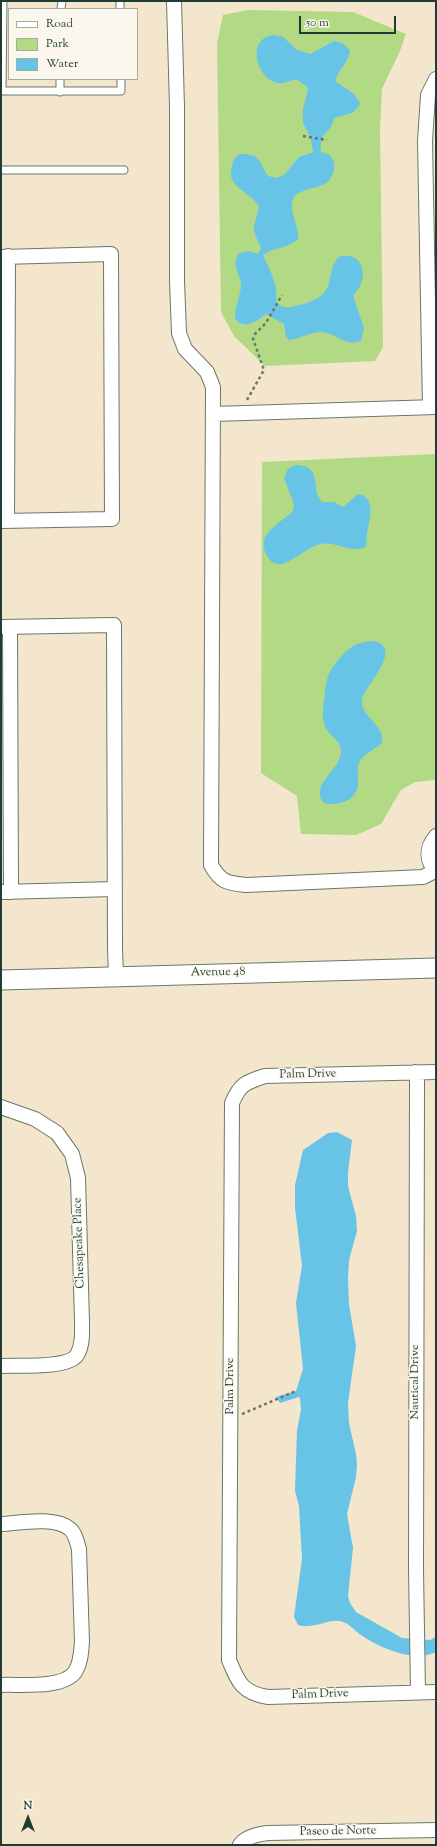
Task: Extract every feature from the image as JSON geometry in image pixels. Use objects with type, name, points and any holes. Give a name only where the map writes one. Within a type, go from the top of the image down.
[{"type":"main road","name":"Avenue 48","points":[[1,980],[436,968]]},
{"type":"street","points":[[174,1],[177,107],[177,281],[179,333],[185,349],[207,372],[213,387],[211,865],[216,875],[227,883],[246,885],[423,877],[436,872],[428,858],[428,850],[436,836]]},
{"type":"street","points":[[213,414],[433,407],[431,185],[425,141],[428,95],[436,79]]},
{"type":"street","points":[[111,254],[112,519],[4,521],[4,257],[111,254]]},
{"type":"street","points":[[115,889],[6,892],[5,627],[114,625],[116,976]]},
{"type":"street","name":"Nautical Drive","points":[[415,1072],[417,1080],[418,1692]]},
{"type":"street","name":"Palm Drive","points":[[436,1072],[265,1076],[245,1083],[237,1092],[232,1103],[229,1660],[240,1684],[256,1695],[268,1697],[436,1692]]},
{"type":"street","name":"Chesapeake Place","points":[[1,1107],[35,1119],[57,1133],[72,1154],[78,1178],[82,1322],[82,1341],[76,1356],[65,1363],[1,1366]]},
{"type":"street","points":[[1,1524],[50,1522],[62,1524],[70,1529],[76,1538],[78,1549],[82,1642],[81,1657],[75,1672],[66,1679],[54,1683],[1,1685]]},
{"type":"street","name":"Paseo de Norte","points":[[241,1843],[255,1835],[268,1833],[436,1830]]},
{"type":"lane","points":[[3,1],[2,91],[121,91],[121,80]]},
{"type":"lane","points":[[60,80],[60,92]]},
{"type":"lane","points":[[1,170],[124,170]]},
{"type":"path","points":[[303,136],[327,140]]},
{"type":"path","points":[[240,413],[264,370],[253,339],[255,334],[270,317],[282,295]]},
{"type":"path","points":[[231,1419],[296,1391]]},
{"type":"green space","points":[[248,10],[353,12],[406,34],[400,51],[382,89],[380,130],[383,347],[375,361],[265,366],[234,336],[221,312],[217,43],[223,15]]},
{"type":"green space","points":[[436,454],[436,780],[415,782],[401,790],[381,824],[356,835],[301,834],[297,796],[261,773],[262,462]]},
{"type":"water","points":[[273,35],[283,37],[297,50],[310,54],[334,41],[344,44],[350,51],[338,74],[336,82],[353,93],[360,103],[352,113],[334,118],[330,127],[323,136],[321,152],[330,156],[334,164],[334,172],[331,178],[323,185],[300,193],[294,197],[292,207],[298,239],[290,245],[267,252],[263,255],[274,281],[277,303],[285,307],[292,307],[319,297],[324,293],[329,285],[333,265],[339,257],[354,257],[362,267],[363,274],[359,288],[354,294],[354,299],[364,328],[361,341],[346,341],[322,332],[289,340],[286,337],[284,324],[266,314],[250,324],[242,324],[235,318],[241,286],[236,267],[237,258],[239,253],[249,251],[258,254],[261,248],[254,232],[259,207],[251,197],[240,189],[232,180],[231,174],[234,161],[240,154],[252,155],[258,159],[268,176],[277,178],[284,175],[299,157],[313,152],[311,139],[303,123],[303,109],[308,90],[306,86],[296,79],[285,83],[278,83],[270,80],[264,74],[257,59],[259,43],[265,38]]},
{"type":"water","points":[[295,465],[304,466],[310,469],[313,473],[318,496],[322,502],[334,502],[343,507],[358,494],[368,499],[370,504],[370,517],[366,547],[354,549],[332,544],[321,544],[282,564],[273,563],[269,559],[265,551],[264,543],[266,537],[275,526],[293,511],[294,504],[284,478],[288,469]]},
{"type":"water","points":[[373,641],[382,645],[385,651],[384,659],[364,694],[362,706],[380,731],[382,743],[366,755],[359,763],[358,785],[354,795],[345,802],[335,804],[324,803],[320,796],[322,784],[339,760],[341,753],[341,748],[325,727],[323,720],[327,680],[334,665],[346,651],[357,644]]},
{"type":"water","points":[[337,1132],[352,1140],[348,1186],[356,1216],[357,1231],[349,1260],[348,1279],[349,1304],[356,1346],[348,1403],[349,1423],[357,1465],[356,1477],[347,1514],[353,1548],[348,1596],[350,1603],[356,1612],[402,1638],[430,1640],[436,1637],[436,1652],[427,1655],[408,1655],[387,1649],[369,1640],[348,1624],[343,1622],[333,1621],[304,1626],[298,1625],[294,1617],[302,1559],[299,1506],[295,1491],[297,1430],[301,1410],[299,1397],[280,1403],[276,1397],[296,1391],[303,1369],[296,1303],[302,1266],[295,1208],[295,1185],[303,1150],[328,1133]]}]
